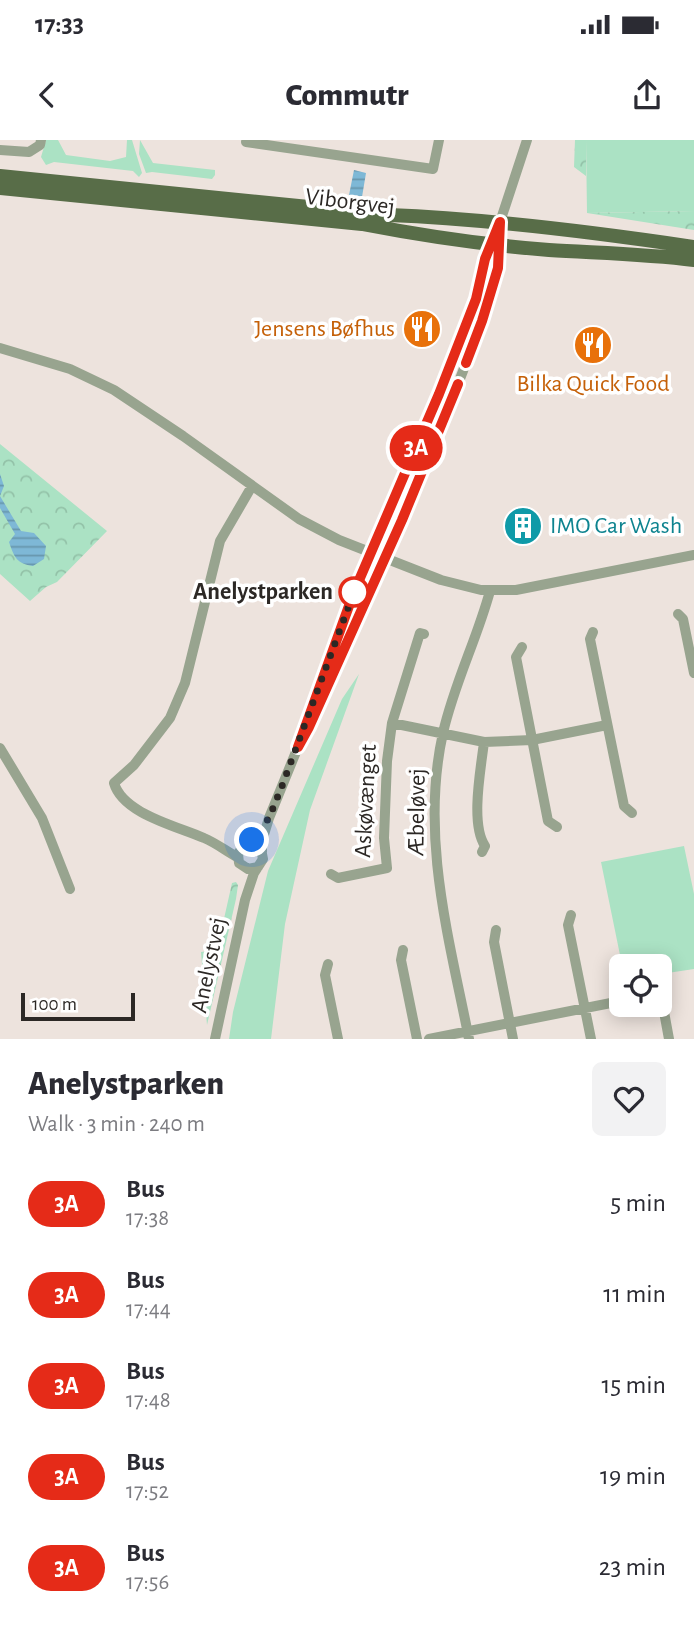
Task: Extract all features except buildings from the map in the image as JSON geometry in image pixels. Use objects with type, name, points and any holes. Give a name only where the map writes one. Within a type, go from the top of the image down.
[{"type":"main road","name":"Viborgvej","points":[[0,176],[389,215],[500,222],[694,247]]},
{"type":"main road","name":"Viborgvej","points":[[0,188],[362,224],[495,244],[694,260]]},
{"type":"street","points":[[0,150],[29,152],[40,145],[41,140]]},
{"type":"street","points":[[246,142],[433,169],[439,140]]},
{"type":"street","points":[[298,747],[432,452],[482,321],[498,268],[495,244],[500,222],[527,140]]},
{"type":"street","points":[[253,486],[219,541],[185,683],[170,718],[134,765],[114,783],[118,793],[136,810],[209,840],[248,869],[258,867],[263,859],[262,841],[269,818],[298,747],[347,611],[439,394],[476,299],[485,259],[495,244]]},
{"type":"street","points":[[0,348],[70,369],[121,393],[299,519],[340,540],[441,580],[490,591],[516,590],[694,555]]},
{"type":"street","name":"Æbeløvej","points":[[468,1035],[436,863],[435,799],[443,734],[456,684],[490,591]]},
{"type":"street","points":[[678,614],[683,619],[694,673]]},
{"type":"street","points":[[593,632],[590,639],[624,806],[632,813]]},
{"type":"street","name":"Askøvænget","points":[[331,874],[338,878],[387,868],[384,808],[392,723],[420,633],[424,634]]},
{"type":"street","points":[[522,647],[516,657],[532,740],[548,821],[557,827]]},
{"type":"street","name":"Askøvænget","points":[[392,723],[484,742],[532,740],[607,725]]},
{"type":"street","points":[[482,852],[485,846],[480,838],[478,810],[484,742]]},
{"type":"street","points":[[0,748],[42,818],[70,889]]},
{"type":"street","points":[[239,861],[244,845],[255,837],[269,818]]},
{"type":"street","points":[[209,840],[256,845],[262,852]]},
{"type":"street","name":"Anelystvej","points":[[239,861],[244,877],[245,900]]},
{"type":"street","name":"Anelystvej","points":[[215,1039],[245,900],[258,867]]},
{"type":"street","points":[[571,915],[568,925],[591,1039]]},
{"type":"street","points":[[496,930],[494,942],[513,1039]]},
{"type":"street","points":[[403,950],[401,960],[417,1039]]},
{"type":"street","points":[[328,964],[326,975],[338,1039]]},
{"type":"street","points":[[429,1039],[468,1035],[510,1023],[609,1003]]},
{"type":"street","points":[[665,1017],[669,1039]]},
{"type":"green space","points":[[46,140],[58,140],[66,155],[110,161],[126,157],[127,140],[132,140],[142,173],[139,177],[133,171],[54,162],[46,165],[41,157]]},
{"type":"green space","points":[[140,140],[153,163],[215,170],[215,175],[212,179],[146,173],[139,154]]},
{"type":"green space","points":[[575,140],[586,140],[586,176],[574,167]]},
{"type":"green space","points":[[586,140],[694,140],[694,211],[587,213]]},
{"type":"green space","points":[[694,211],[694,230],[587,213]]},
{"type":"green space","points":[[0,444],[107,531],[57,582],[46,587],[30,601],[0,574]]},
{"type":"green space","points":[[359,674],[310,810],[285,924],[271,1039],[229,1039],[233,1012],[268,871],[342,699]]},
{"type":"green space","points":[[684,846],[694,894],[694,969],[672,972],[672,954],[620,954],[601,862]]},
{"type":"green space","points":[[236,882],[236,899],[207,1025],[201,952],[217,950],[232,883]]},
{"type":"water","points":[[354,170],[366,173],[362,197],[349,195]]},
{"type":"water","points":[[0,474],[4,486],[0,496]]},
{"type":"water","points":[[0,496],[21,531],[34,533],[46,546],[44,559],[33,566],[17,559],[13,552],[9,542],[15,534],[0,508]]},
{"type":"bus line","name":"3A","points":[[458,384],[432,452],[298,747],[354,592],[439,394],[476,299],[485,259],[500,222],[498,268],[466,363]]},
{"type":"place","name":"Jensens Bøfhus","points":[[422,329]]},
{"type":"place","name":"Bilka Quick Food","points":[[593,345]]},
{"type":"place","name":"IMO Car Wash","points":[[523,526]]},
{"type":"place","name":"Anelystparken","points":[[354,592]]},
{"type":"route","points":[[252,840],[269,818],[298,747],[354,592]]}]
